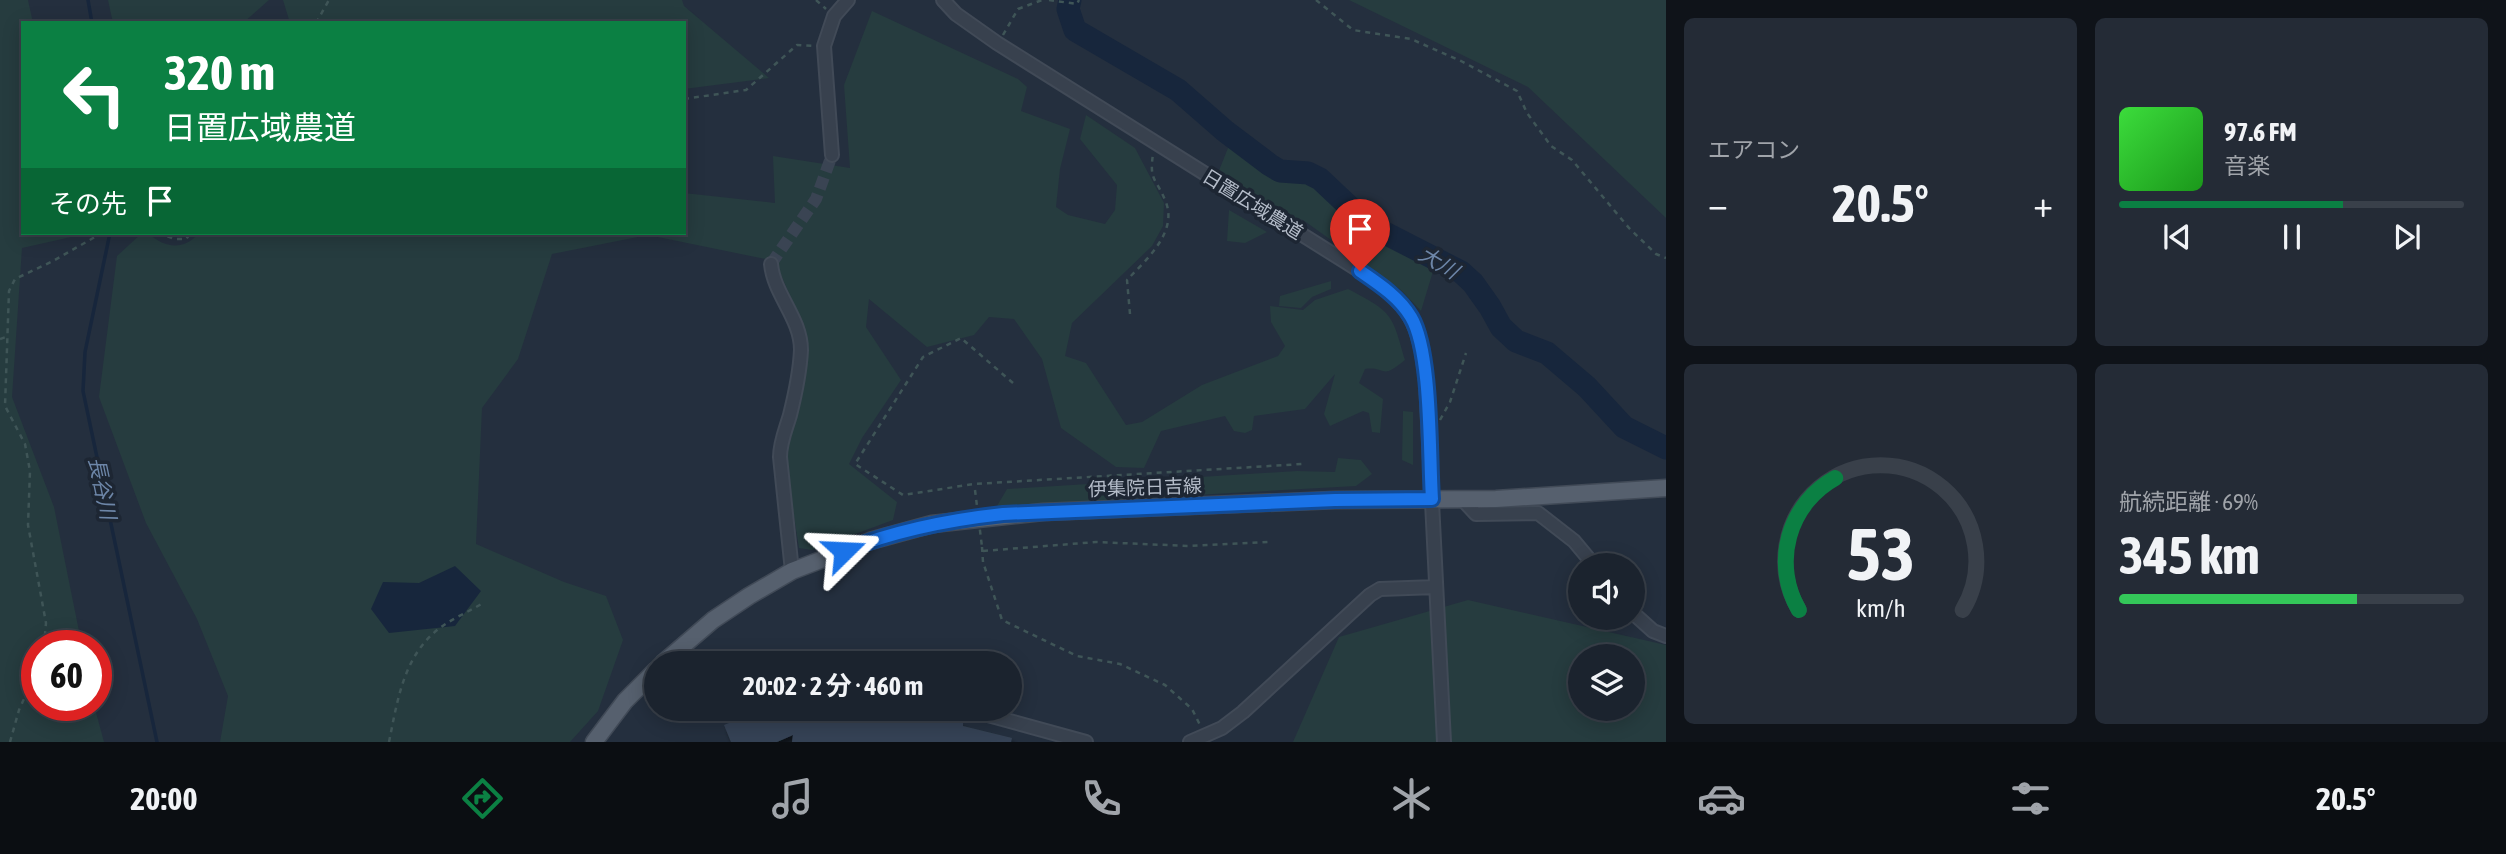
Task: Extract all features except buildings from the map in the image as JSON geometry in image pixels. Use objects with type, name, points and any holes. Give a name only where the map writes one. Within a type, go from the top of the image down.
[{"type":"main road","name":"伊集院日吉線","points":[[677,651],[713,620],[792,571],[903,530],[963,519],[1042,512],[1463,500],[1666,488]]},
{"type":"main road","points":[[594,742],[625,701],[644,682]]},
{"type":"street","points":[[832,155],[824,46],[834,16],[848,0]]},
{"type":"street","name":"日置広域農道","points":[[943,0],[956,14],[997,43],[1360,271],[1403,306],[1415,324],[1423,357],[1444,742]]},
{"type":"street","points":[[771,264],[772,277],[796,323],[801,350],[792,403],[780,446],[792,571]]},
{"type":"street","points":[[1463,500],[1476,514],[1538,513],[1574,541],[1584,553]]},
{"type":"street","points":[[1190,742],[1206,737],[1243,712],[1370,595],[1380,589],[1436,587]]},
{"type":"street","points":[[1645,624],[1653,631],[1666,636]]},
{"type":"street","points":[[1010,721],[1086,742]]},
{"type":"path","points":[[317,21],[329,0]]},
{"type":"path","points":[[997,43],[1018,9],[1042,0]]},
{"type":"path","points":[[1049,0],[1073,4],[1077,4],[1079,0]]},
{"type":"path","points":[[1317,0],[1353,30],[1411,40],[1461,61],[1517,91],[1527,113],[1551,146],[1572,160],[1629,228],[1656,254],[1666,258]]},
{"type":"path","points":[[686,99],[746,90],[797,45],[824,46]]},
{"type":"path","points":[[1130,314],[1128,280],[1151,255],[1168,229],[1167,202],[1150,174],[1154,143]]},
{"type":"path","points":[[45,630],[28,525],[30,471],[25,444],[5,406],[9,291],[15,279],[98,235]]},
{"type":"path","points":[[164,235],[186,239],[189,235]]},
{"type":"path","points":[[0,339],[9,336]]},
{"type":"path","points":[[1013,383],[961,338],[923,357],[855,464],[903,495],[974,484],[1301,464]]},
{"type":"path","points":[[1439,422],[1450,402],[1466,353]]},
{"type":"path","points":[[974,484],[983,562],[1002,620],[1077,656],[1120,664],[1166,685],[1192,709],[1206,737]]},
{"type":"path","points":[[982,549],[1096,542],[1189,546],[1268,542]]},
{"type":"path","points":[[389,742],[408,666],[423,645],[442,626],[483,603]]},
{"type":"path","points":[[10,742],[21,706]]},
{"type":"green space","points":[[0,0],[28,0],[33,21],[21,21],[21,235],[80,235],[22,248],[12,397],[54,507],[79,630],[21,630],[21,721],[98,721],[104,742],[0,742]]},
{"type":"green space","points":[[108,0],[269,0],[245,21],[113,21]]},
{"type":"green space","points":[[283,0],[682,0],[684,6],[769,78],[686,89],[686,21],[289,21]]},
{"type":"green space","points":[[1349,0],[1666,0],[1666,218],[1528,87]]},
{"type":"green space","points":[[872,11],[1018,79],[1027,87],[1021,111],[1070,129],[1060,169],[1056,207],[1068,215],[1105,224],[1115,210],[1117,185],[1080,139],[1086,115],[1135,148],[1164,203],[1163,226],[1152,246],[1072,323],[1065,356],[1086,363],[1126,425],[1142,422],[1202,385],[1278,356],[1285,346],[1271,322],[1270,306],[1303,310],[1315,300],[1348,289],[1374,303],[1388,316],[1397,332],[1405,360],[1387,371],[1365,369],[1359,383],[1383,399],[1380,433],[1372,432],[1369,413],[1363,411],[1330,426],[1324,414],[1335,374],[1305,409],[1254,416],[1252,430],[1245,433],[1234,431],[1225,416],[1161,431],[1144,468],[1116,467],[1061,428],[1042,359],[1014,319],[989,317],[974,335],[927,347],[869,299],[866,327],[901,380],[862,438],[849,464],[897,502],[893,520],[812,550],[799,548],[784,453],[800,406],[805,331],[775,261],[648,235],[686,235],[686,193],[775,203],[773,156],[850,168],[844,85]]},
{"type":"green space","points":[[1228,148],[1235,148],[1285,179],[1320,186],[1381,238],[1434,268],[1421,311],[1401,290],[1303,220],[1258,208],[1216,178]]},
{"type":"green space","points":[[1229,210],[1267,232],[1245,243],[1227,241]]},
{"type":"green space","points":[[140,235],[150,235],[161,242],[174,245],[197,235],[648,235],[552,254],[518,359],[482,408],[476,544],[564,582],[606,596],[623,640],[598,711],[570,742],[220,742],[228,696],[197,619],[146,523],[99,397],[117,256]]},
{"type":"green space","points":[[1331,281],[1331,289],[1312,297],[1301,308],[1279,306],[1280,296]]},
{"type":"green space","points":[[1403,411],[1413,412],[1413,465],[1402,460]]},
{"type":"green space","points":[[1338,458],[1361,460],[1372,474],[1356,486],[997,506],[1007,489],[1297,471],[1335,472]]},
{"type":"green space","points":[[1468,600],[1568,623],[1568,630],[1600,630],[1666,645],[1666,742],[1293,742],[1339,637]]},
{"type":"water","points":[[455,566],[481,591],[455,626],[389,633],[371,609],[383,582],[419,583]]},
{"type":"waterway","name":"長谷川","points":[[88,0],[92,21]]},
{"type":"waterway","name":"大川","points":[[1070,0],[1068,9],[1075,30],[1178,90],[1270,165],[1280,171],[1308,173],[1320,179],[1379,230],[1461,272],[1473,283],[1501,327],[1516,341],[1547,353],[1587,387],[1624,427],[1666,448]]},
{"type":"waterway","name":"長谷川","points":[[110,235],[85,352],[83,391],[157,742]]},
{"type":"tunnel","points":[[771,264],[816,199],[832,155]]},
{"type":"route","points":[[844,551],[903,530],[1003,514],[1335,500],[1432,499],[1426,382],[1415,324],[1395,297],[1360,271]]}]
